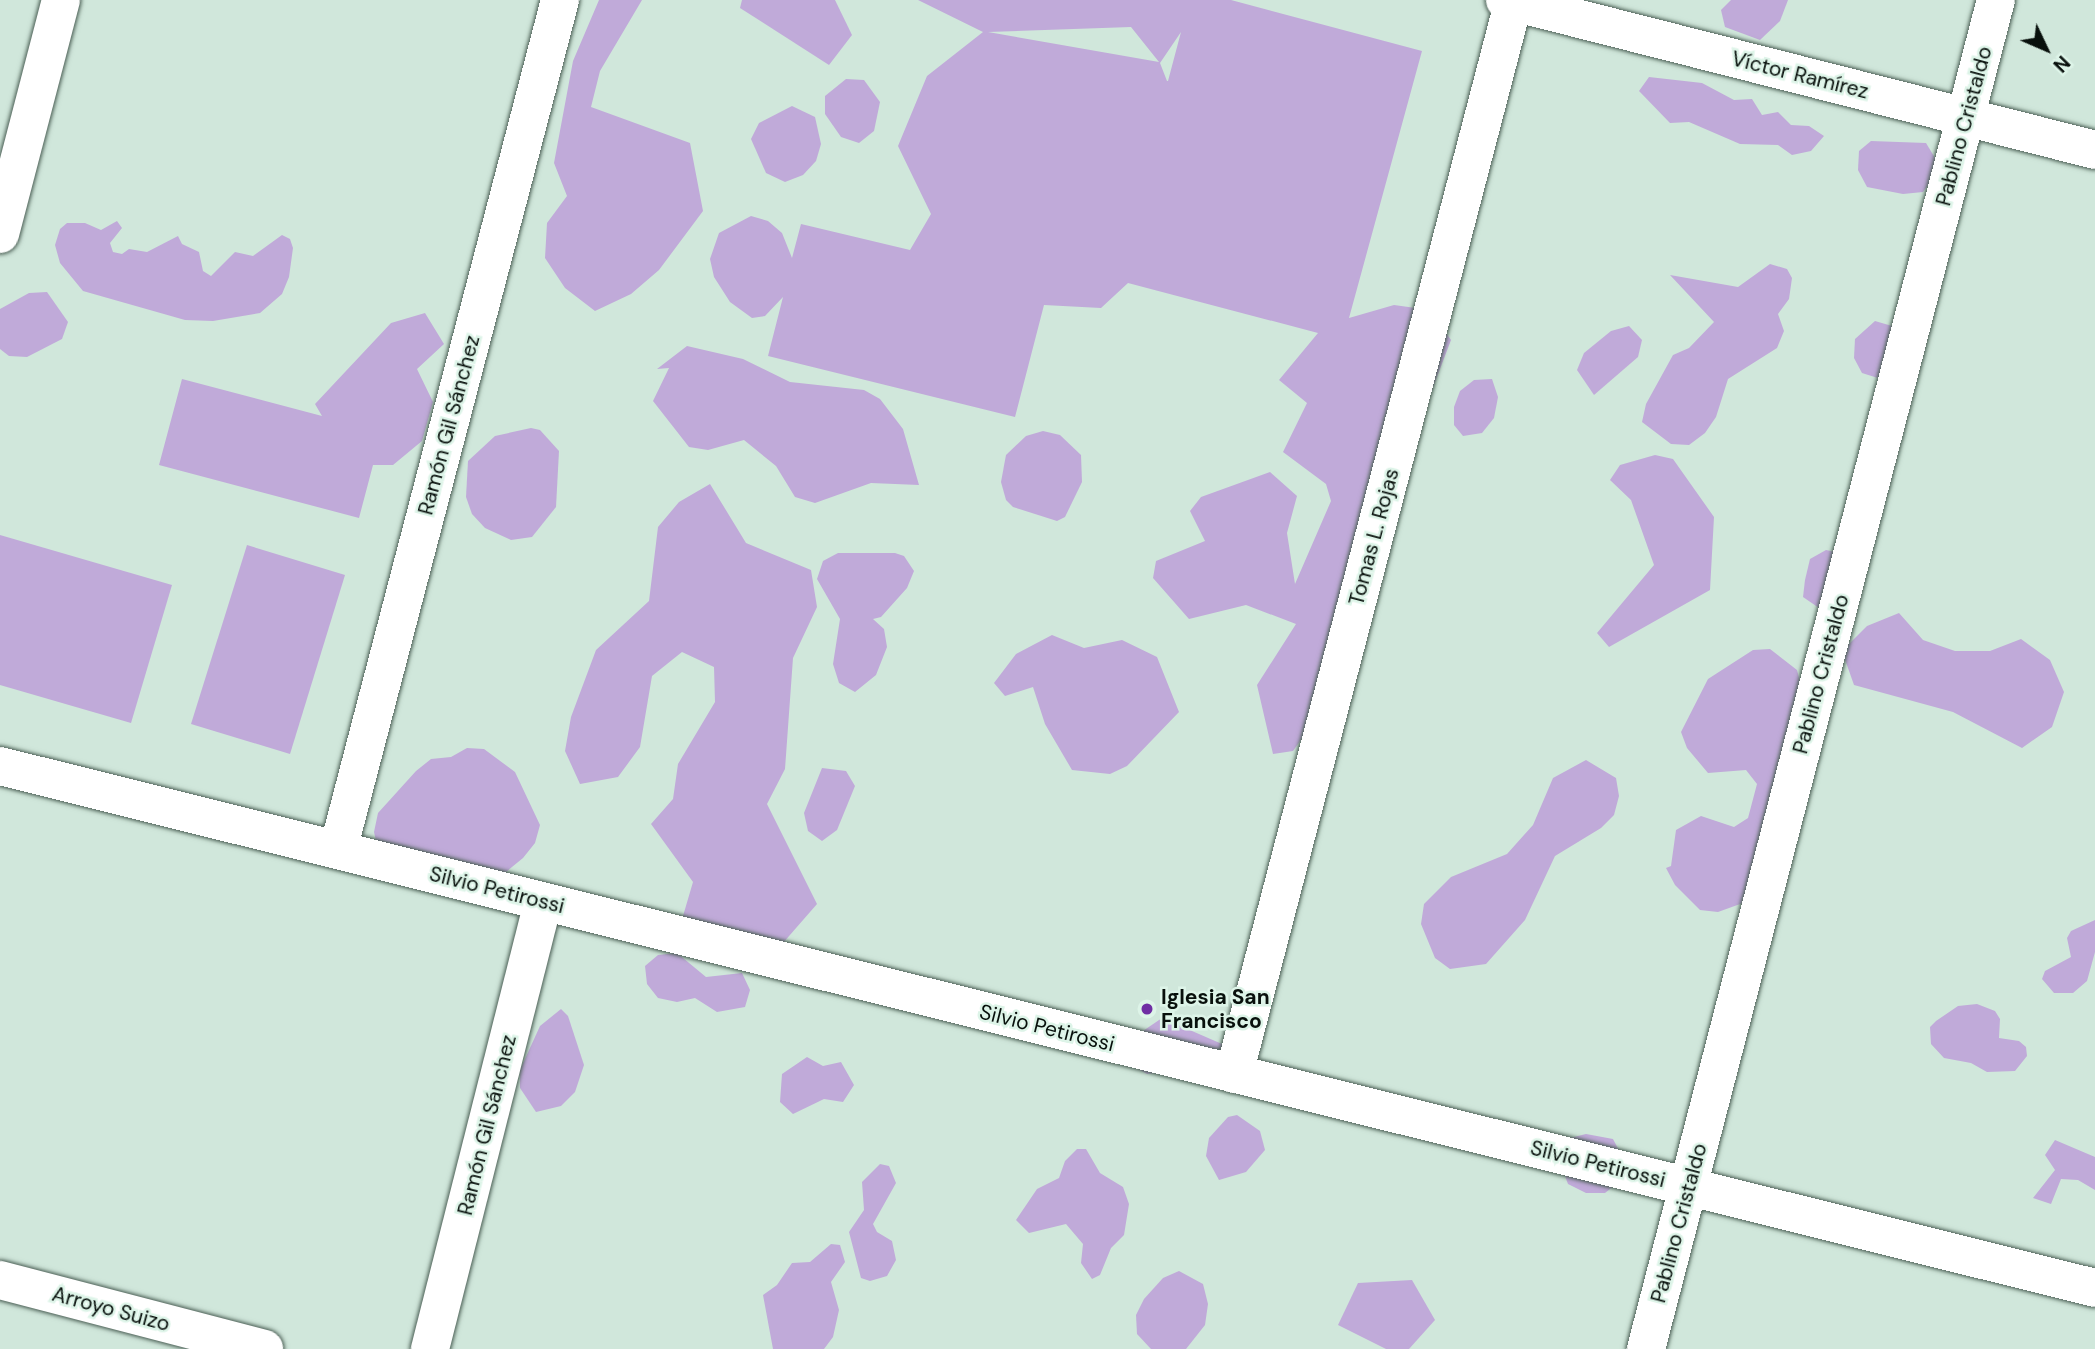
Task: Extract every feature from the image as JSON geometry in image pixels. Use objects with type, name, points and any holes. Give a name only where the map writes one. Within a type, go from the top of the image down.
[{"type":"street","points":[[0,234],[61,0]]},
{"type":"street","name":"Ramón Gil Sánchez","points":[[338,850],[560,0]]},
{"type":"street","name":"Pablino Cristaldo","points":[[1646,1349],[1996,0]]},
{"type":"street","name":"Víctor Ramírez","points":[[1511,1],[2095,150]]},
{"type":"street","name":"Tomas L. Rojas","points":[[1234,1074],[1511,1]]},
{"type":"street","name":"Silvio Petirossi","points":[[0,766],[2095,1288]]},
{"type":"street","name":"Ramón Gil Sánchez","points":[[430,1349],[543,902]]},
{"type":"street","name":"Arroyo Suizo","points":[[0,1280],[264,1349]]},
{"type":"shaded area","points":[[599,0],[642,0],[600,71],[591,107],[690,143],[703,211],[659,270],[631,294],[595,311],[565,288],[545,258],[547,223],[567,196],[554,163],[573,61]]},
{"type":"shaded area","points":[[742,0],[835,0],[852,35],[829,65],[740,8]]},
{"type":"shaded area","points":[[918,0],[1231,0],[1422,51],[1349,318],[1394,305],[1430,310],[1451,340],[1432,390],[1375,462],[1337,689],[1293,751],[1273,754],[1257,685],[1296,624],[1246,605],[1189,619],[1153,578],[1156,561],[1205,541],[1190,511],[1201,497],[1270,472],[1297,496],[1287,533],[1295,584],[1331,501],[1326,484],[1283,452],[1307,403],[1279,380],[1318,333],[1128,283],[1101,308],[1044,305],[1015,417],[768,356],[783,297],[765,316],[752,318],[730,302],[714,277],[710,259],[719,233],[751,216],[768,221],[782,233],[792,258],[801,224],[910,250],[931,214],[898,146],[927,76],[983,32]],"holes":[[[1131,27],[1159,62],[988,32]],[[1181,32],[1168,81],[1167,81],[1160,63]]]},
{"type":"shaded area","points":[[1731,0],[1788,0],[1780,21],[1760,40],[1725,27],[1721,10]]},
{"type":"shaded area","points":[[1649,77],[1702,83],[1734,100],[1752,99],[1762,115],[1778,112],[1791,125],[1809,126],[1824,136],[1811,151],[1792,155],[1778,145],[1740,144],[1689,122],[1670,123],[1639,91]]},
{"type":"shaded area","points":[[846,79],[864,80],[880,102],[874,131],[859,143],[841,137],[825,114],[825,96]]},
{"type":"shaded area","points":[[792,106],[815,117],[821,144],[816,161],[803,175],[785,182],[766,173],[751,139],[759,123]]},
{"type":"shaded area","points":[[1871,141],[1926,143],[1935,158],[1934,177],[1923,192],[1903,194],[1867,187],[1858,170],[1859,151]]},
{"type":"shaded area","points":[[117,221],[122,228],[110,243],[113,252],[122,254],[129,249],[147,252],[178,236],[182,244],[199,252],[203,271],[211,276],[235,252],[253,256],[282,235],[290,239],[293,248],[289,277],[282,294],[260,313],[213,321],[185,320],[83,291],[60,263],[55,245],[60,229],[67,223],[85,223],[101,230]]},
{"type":"shaded area","points":[[1770,264],[1787,269],[1792,278],[1789,299],[1778,314],[1784,331],[1777,348],[1728,379],[1716,417],[1705,433],[1689,445],[1671,444],[1642,422],[1646,404],[1673,355],[1689,348],[1714,322],[1670,275],[1738,287]]},
{"type":"shaded area","points":[[47,292],[68,322],[62,339],[27,357],[9,356],[0,349],[0,309],[29,293]]},
{"type":"shaded area","points":[[425,313],[444,344],[417,369],[433,402],[422,441],[393,465],[373,465],[359,518],[159,465],[182,379],[322,416],[315,404],[391,323]]},
{"type":"shaded area","points":[[1875,321],[1892,326],[1881,379],[1862,373],[1854,358],[1855,339]]},
{"type":"shaded area","points":[[1629,326],[1642,340],[1638,357],[1594,395],[1577,370],[1584,353],[1611,331]]},
{"type":"shaded area","points":[[687,346],[743,359],[790,382],[864,390],[880,399],[903,429],[919,485],[871,483],[815,503],[795,497],[776,466],[744,440],[708,450],[689,447],[653,401],[669,368],[657,369]]},
{"type":"shaded area","points":[[1492,379],[1498,397],[1494,418],[1482,433],[1463,436],[1454,425],[1454,407],[1460,391],[1474,380]]},
{"type":"shaded area","points":[[531,428],[540,430],[559,451],[556,507],[532,537],[511,540],[485,528],[472,514],[466,497],[468,461],[495,436]]},
{"type":"shaded area","points":[[1043,431],[1060,435],[1081,455],[1082,482],[1065,517],[1057,521],[1013,507],[1006,500],[1001,482],[1006,455],[1026,436]]},
{"type":"shaded area","points":[[1655,455],[1673,459],[1714,517],[1710,590],[1609,647],[1597,633],[1654,565],[1631,500],[1610,480],[1620,465]]},
{"type":"shaded area","points":[[710,484],[746,543],[811,570],[817,607],[793,658],[785,769],[767,804],[817,904],[769,959],[696,951],[683,916],[693,882],[651,824],[673,799],[678,764],[715,702],[714,667],[682,652],[652,676],[640,747],[618,777],[580,784],[565,751],[571,717],[596,650],[649,601],[658,527],[679,502]]},
{"type":"shaded area","points":[[0,535],[172,585],[131,723],[0,685]]},
{"type":"shaded area","points":[[247,545],[345,575],[290,754],[191,724]]},
{"type":"shaded area","points":[[1826,550],[1845,554],[1819,608],[1803,597],[1805,580],[1810,559]]},
{"type":"shaded area","points":[[838,553],[895,553],[904,556],[914,571],[907,588],[881,617],[873,619],[884,629],[887,647],[876,675],[855,692],[839,683],[833,664],[840,619],[817,579],[823,561]]},
{"type":"shaded area","points":[[1899,613],[1923,640],[1955,651],[1990,651],[2021,639],[2050,660],[2064,692],[2052,727],[2022,748],[1953,712],[1854,685],[1842,651],[1867,626]]},
{"type":"shaded area","points":[[1052,635],[1084,648],[1122,640],[1157,657],[1179,712],[1127,766],[1110,774],[1072,770],[1045,724],[1033,687],[1005,696],[994,683],[1016,654]]},
{"type":"shaded area","points":[[1770,649],[1797,670],[1802,689],[1754,899],[1718,912],[1700,910],[1675,885],[1666,868],[1671,866],[1676,830],[1701,816],[1734,827],[1748,818],[1757,784],[1746,770],[1708,773],[1687,748],[1681,732],[1708,679],[1753,650]]},
{"type":"shaded area","points":[[467,748],[484,749],[515,772],[540,825],[535,843],[523,858],[478,895],[378,850],[374,832],[378,813],[416,771],[431,759],[451,757]]},
{"type":"shaded area","points":[[1586,760],[1616,778],[1619,796],[1614,815],[1601,828],[1555,856],[1525,920],[1486,964],[1450,969],[1435,958],[1421,924],[1424,904],[1451,877],[1507,854],[1533,825],[1553,778]]},
{"type":"shaded area","points":[[822,768],[846,771],[855,786],[837,830],[822,841],[808,831],[804,813]]},
{"type":"shaded area","points":[[2095,920],[2095,952],[2087,981],[2073,993],[2054,993],[2042,979],[2045,971],[2071,957],[2067,938],[2071,931]]},
{"type":"shaded area","points":[[677,953],[706,977],[742,973],[750,990],[745,1007],[717,1012],[695,998],[677,1002],[658,998],[647,984],[645,966],[658,955]]},
{"type":"shaded area","points":[[1977,1004],[1995,1011],[2000,1019],[1999,1038],[2019,1041],[2026,1047],[2027,1056],[2015,1071],[1987,1072],[1971,1063],[1944,1058],[1931,1044],[1930,1027],[1936,1021],[1958,1006]]},
{"type":"shaded area","points":[[561,1009],[568,1016],[584,1065],[575,1092],[561,1106],[536,1112],[520,1088],[520,1070],[540,1026]]},
{"type":"shaded area","points":[[1162,1018],[1222,1044],[1222,1054],[1180,1070],[1147,1074],[1140,1070],[1136,1062],[1140,1033]]},
{"type":"shaded area","points":[[807,1057],[823,1066],[841,1062],[854,1085],[843,1102],[824,1099],[793,1114],[780,1102],[782,1074]]},
{"type":"shaded area","points":[[1237,1115],[1260,1131],[1265,1150],[1246,1172],[1219,1180],[1206,1156],[1209,1138],[1228,1117]]},
{"type":"shaded area","points":[[1586,1134],[1613,1139],[1626,1164],[1620,1181],[1605,1193],[1586,1193],[1568,1184],[1562,1168],[1570,1138]]},
{"type":"shaded area","points":[[2055,1140],[2095,1157],[2095,1190],[2078,1180],[2061,1179],[2051,1204],[2033,1198],[2055,1170],[2045,1155]]},
{"type":"shaded area","points":[[1077,1149],[1086,1149],[1100,1173],[1123,1187],[1129,1204],[1124,1235],[1111,1248],[1100,1275],[1092,1279],[1081,1263],[1083,1244],[1066,1224],[1029,1233],[1016,1220],[1037,1189],[1059,1178],[1065,1161]]},
{"type":"shaded area","points":[[880,1164],[889,1166],[896,1183],[873,1224],[877,1232],[892,1241],[896,1260],[887,1276],[870,1281],[861,1278],[849,1232],[864,1210],[862,1182]]},
{"type":"shaded area","points":[[831,1244],[840,1245],[845,1262],[831,1282],[839,1310],[833,1337],[824,1349],[773,1349],[763,1295],[777,1285],[792,1263],[810,1262]]},
{"type":"shaded area","points":[[1179,1271],[1203,1284],[1208,1304],[1205,1325],[1186,1349],[1151,1349],[1137,1334],[1136,1315],[1144,1299],[1163,1278]]},
{"type":"shaded area","points":[[1412,1280],[1435,1320],[1409,1349],[1386,1349],[1338,1325],[1358,1283]]},
{"type":"place","name":"Iglesia San Francisco","points":[[1147,1009]]}]
